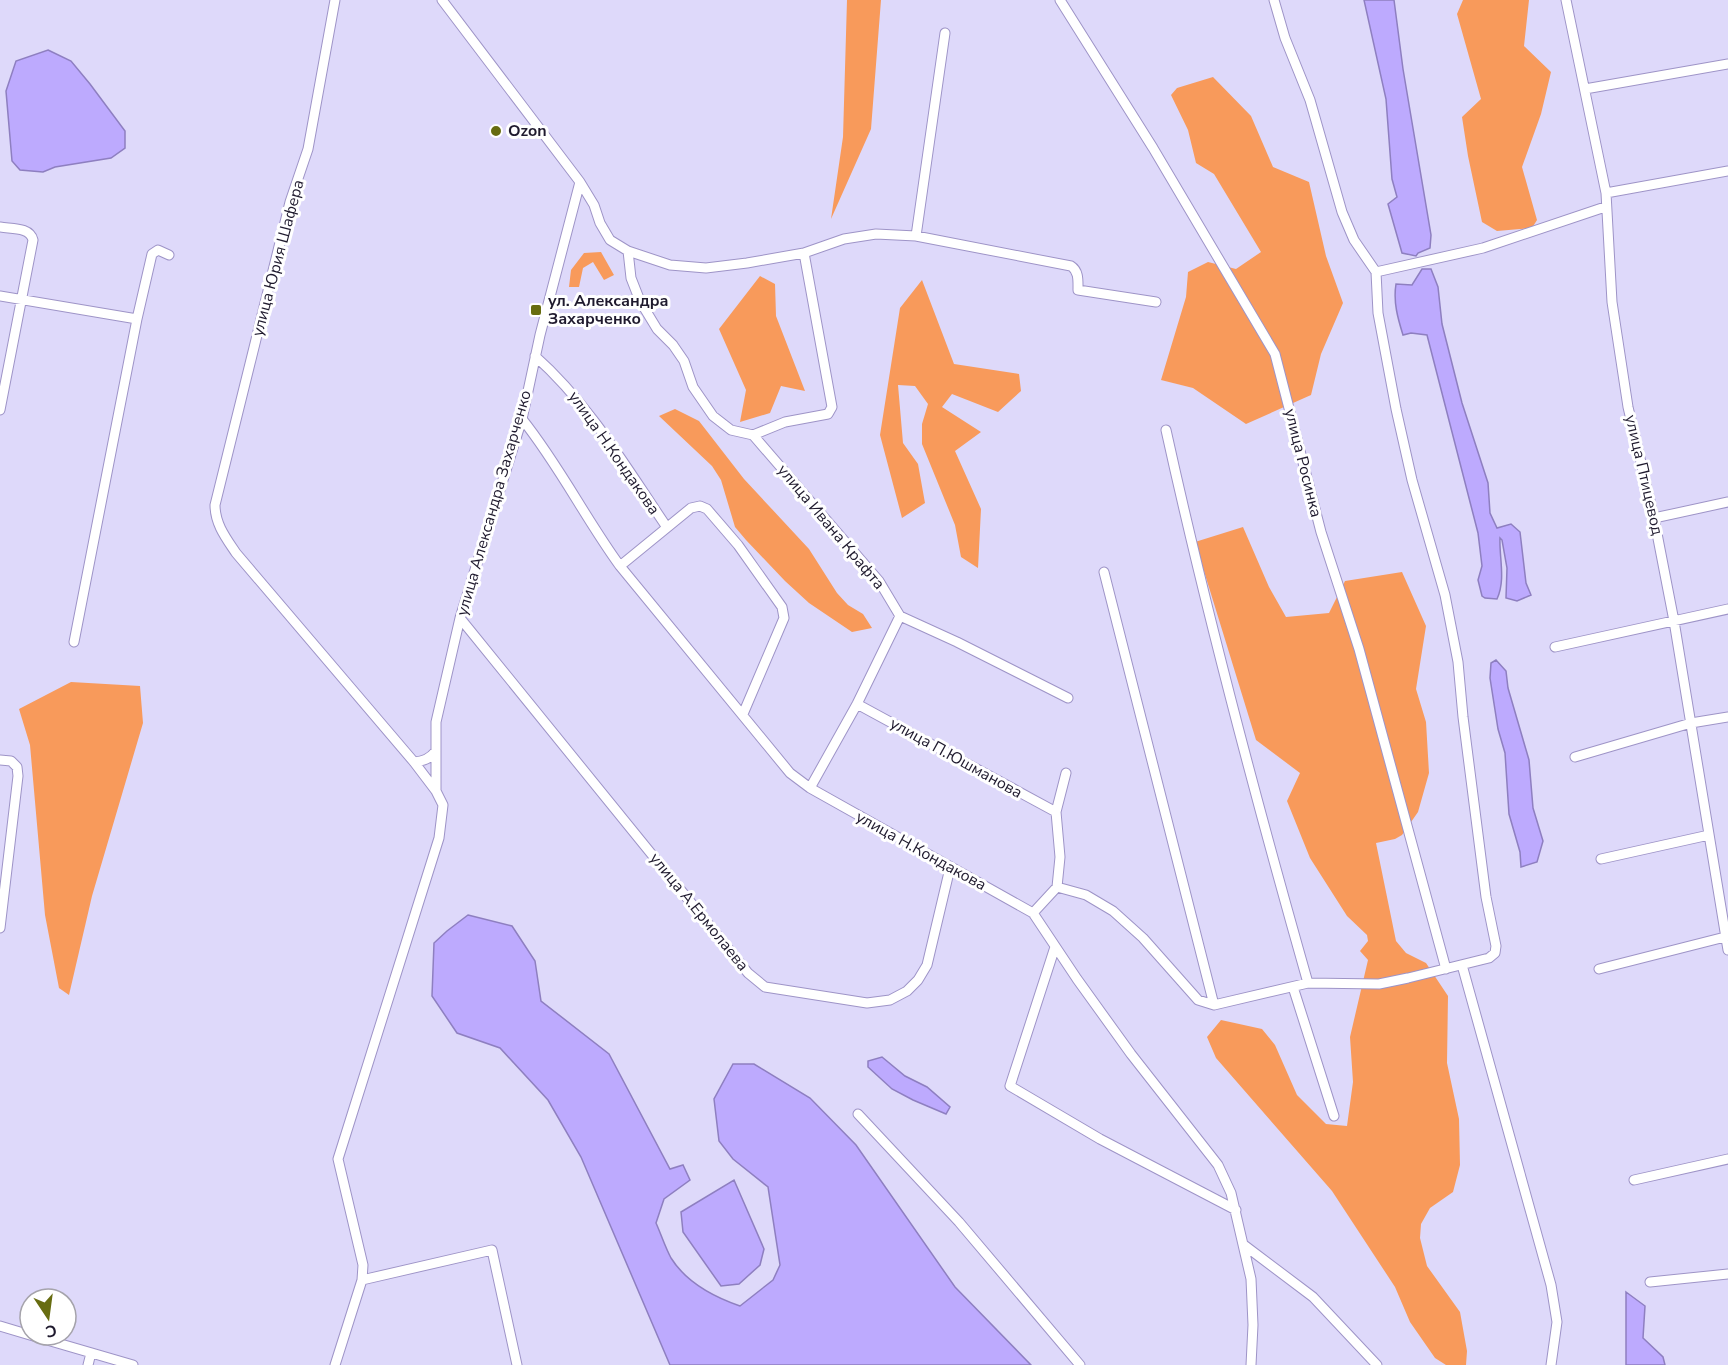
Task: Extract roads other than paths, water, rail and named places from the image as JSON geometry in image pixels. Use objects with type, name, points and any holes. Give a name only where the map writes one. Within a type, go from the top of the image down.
[{"type":"street","name":"улица Юрия Шафера","points":[[335,0],[308,149],[285,224],[218,492],[215,514],[222,533],[236,553],[414,762]]},
{"type":"street","points":[[442,0],[580,182],[594,205],[600,223],[610,240],[628,251],[670,265],[706,268],[804,253],[844,239],[876,234],[916,236],[1071,266],[1075,268],[1077,274],[1078,290],[1156,302]]},
{"type":"street","name":"улица Росинка","points":[[1060,0],[1154,148],[1275,354],[1321,532],[1359,649],[1446,969]]},
{"type":"street","points":[[1057,887],[1086,895],[1113,911],[1143,938],[1198,1000],[1214,1005],[1308,983],[1379,984],[1489,958],[1495,953],[1496,946],[1486,897],[1463,717],[1458,662],[1445,595],[1412,480],[1396,409],[1378,313],[1376,272],[1354,240],[1342,212],[1310,100],[1274,0]]},
{"type":"street","name":"улица Птицевод","points":[[1566,0],[1606,194],[1612,302],[1628,406],[1654,518],[1674,621],[1728,950]]},
{"type":"street","points":[[916,236],[945,33]]},
{"type":"street","points":[[1585,89],[1728,64]]},
{"type":"street","points":[[1606,194],[1728,171]]},
{"type":"street","name":"улица Александра Захарченко","points":[[362,1280],[363,1265],[338,1159],[439,838],[443,805],[436,791],[435,723],[460,618],[522,418],[561,250],[580,182]]},
{"type":"street","points":[[1376,272],[1483,248],[1605,207]]},
{"type":"street","points":[[0,227],[28,231],[33,240],[0,410]]},
{"type":"street","points":[[74,642],[137,319],[152,254],[158,250],[169,255]]},
{"type":"street","points":[[628,251],[631,278],[640,301],[657,329],[673,345],[684,361],[693,387],[713,416],[731,430],[753,435],[785,422],[828,414],[832,407],[804,253]]},
{"type":"street","points":[[0,297],[137,319]]},
{"type":"street","name":"улица Н.Кондакова","points":[[536,356],[557,376],[592,418],[666,526]]},
{"type":"street","name":"улица Н.Кондакова","points":[[522,418],[544,446],[620,566],[790,772],[810,788],[1033,913]]},
{"type":"street","points":[[1166,430],[1190,540],[1236,721],[1308,983]]},
{"type":"street","name":"улица Ивана Крафта","points":[[753,435],[879,581],[900,616]]},
{"type":"street","points":[[1654,518],[1728,502]]},
{"type":"street","name":"улица Н.Кондакова","points":[[620,566],[666,526],[691,508],[700,506],[707,509],[738,544],[782,607],[784,618],[743,714]]},
{"type":"street","points":[[1104,572],[1214,1005]]},
{"type":"street","points":[[1556,647],[1728,609]]},
{"type":"street","points":[[810,788],[856,704],[900,616],[957,642],[1068,699]]},
{"type":"street","name":"улица А.Ермолаева","points":[[460,618],[748,973],[765,987],[867,1003],[890,1000],[907,991],[918,980],[927,965],[950,868]]},
{"type":"street","name":"улица П.Юшманова","points":[[856,704],[1056,812]]},
{"type":"street","points":[[1575,757],[1691,723],[1728,717]]},
{"type":"street","points":[[414,762],[430,758],[436,751]]},
{"type":"street","points":[[0,760],[11,761],[17,767],[18,776],[0,928]]},
{"type":"street","points":[[414,762],[436,791]]},
{"type":"street","points":[[1066,773],[1056,812],[1060,858],[1057,887],[1033,913],[1131,1054],[1218,1165],[1236,1210],[1251,1279],[1253,1325],[1251,1365]]},
{"type":"street","points":[[1601,859],[1710,835]]},
{"type":"street","points":[[1599,969],[1725,938]]},
{"type":"street","points":[[1055,947],[1010,1086],[1100,1139],[1236,1210]]},
{"type":"street","points":[[1462,965],[1551,1285],[1557,1322],[1551,1365]]},
{"type":"street","points":[[1293,987],[1334,1116]]},
{"type":"street","points":[[858,1114],[959,1222],[1080,1365]]},
{"type":"street","points":[[1634,1180],[1728,1159]]},
{"type":"street","points":[[1244,1245],[1313,1297],[1377,1365]]},
{"type":"street","points":[[335,1365],[362,1280],[492,1250],[517,1365]]},
{"type":"street","points":[[1650,1282],[1728,1274]]},
{"type":"street","points":[[0,1326],[18,1331]]},
{"type":"street","points":[[71,1347],[133,1365]]},
{"type":"street","points":[[88,1365],[92,1353]]},
{"type":"place","name":"Ozon","points":[[496,131]]},
{"type":"place","name":"ул. Александра Захарченко","points":[[536,310]]}]
